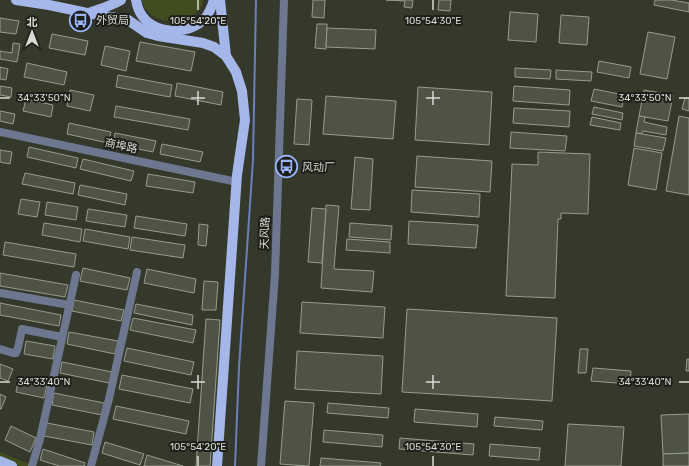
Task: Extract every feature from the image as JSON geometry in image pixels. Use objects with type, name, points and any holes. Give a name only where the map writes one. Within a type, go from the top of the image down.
[{"type":"main road","points":[[16,0],[128,20],[144,18]]},
{"type":"main road","points":[[87,13],[103,9],[121,0]]},
{"type":"main road","points":[[136,0],[138,10],[144,18],[163,29],[177,31],[198,25],[206,17],[214,0]]},
{"type":"main road","points":[[220,0],[226,56]]},
{"type":"main road","points":[[128,20],[147,34],[203,43],[214,47],[226,56],[236,72],[242,91],[245,120],[237,182],[217,466]]},
{"type":"main road","points":[[0,461],[12,466]]},
{"type":"street","name":"天风路","points":[[261,466],[275,274],[284,0]]},
{"type":"street","name":"商埠路","points":[[0,132],[237,182]]},
{"type":"street","points":[[91,466],[109,399],[137,272]]},
{"type":"street","points":[[32,466],[40,439],[76,275]]},
{"type":"street","points":[[1,293],[69,305]]},
{"type":"street","points":[[0,349],[13,353],[16,352],[22,329],[62,337]]},
{"type":"green space","points":[[142,0],[203,0],[203,2],[198,11],[189,18],[172,22],[153,16],[144,6]]},
{"type":"green space","points":[[0,452],[34,466],[0,466]]},
{"type":"building","points":[[313,0],[325,0],[324,18],[312,17]]},
{"type":"building","points":[[386,0],[413,0],[412,8],[404,7],[405,1]]},
{"type":"building","points":[[439,0],[451,0],[450,11],[438,10]]},
{"type":"building","points":[[655,0],[671,0],[689,3],[689,12],[654,5]]},
{"type":"building","points":[[510,12],[538,14],[536,42],[508,40]]},
{"type":"building","points":[[561,15],[589,17],[587,45],[559,43]]},
{"type":"building","points":[[0,18],[19,21],[16,34],[0,32]]},
{"type":"building","points":[[317,24],[327,24],[326,49],[315,48]]},
{"type":"building","points":[[327,28],[376,30],[375,49],[326,47]]},
{"type":"building","points":[[648,32],[675,37],[667,79],[640,74]]},
{"type":"building","points":[[52,34],[88,41],[85,55],[49,48]]},
{"type":"building","points":[[140,42],[195,52],[191,71],[136,61]]},
{"type":"building","points":[[13,43],[20,44],[17,62],[0,59],[0,51],[12,53]]},
{"type":"building","points":[[105,46],[130,51],[126,71],[101,65]]},
{"type":"building","points":[[599,61],[631,67],[629,78],[597,72]]},
{"type":"building","points":[[27,63],[67,72],[64,85],[24,77]]},
{"type":"building","points":[[0,67],[8,69],[6,80],[0,79]]},
{"type":"building","points":[[515,68],[551,70],[550,79],[515,77]]},
{"type":"building","points":[[556,70],[592,72],[591,81],[556,79]]},
{"type":"building","points":[[118,75],[172,85],[170,97],[116,87]]},
{"type":"building","points":[[177,83],[223,92],[221,105],[175,96]]},
{"type":"building","points":[[0,86],[12,88],[11,97],[0,95]]},
{"type":"building","points":[[514,86],[570,90],[569,105],[513,101]]},
{"type":"building","points":[[418,87],[492,92],[489,145],[415,140]]},
{"type":"building","points":[[594,89],[624,95],[622,107],[591,101]]},
{"type":"building","points":[[70,90],[94,95],[90,111],[67,106]]},
{"type":"building","points":[[644,90],[673,95],[668,121],[639,116]]},
{"type":"building","points":[[326,96],[396,101],[393,139],[323,134]]},
{"type":"building","points":[[685,98],[689,98],[689,111],[682,109]]},
{"type":"building","points":[[26,99],[53,105],[51,117],[23,111]]},
{"type":"building","points":[[297,99],[312,100],[309,145],[294,144]]},
{"type":"building","points":[[116,106],[190,119],[188,130],[114,117]]},
{"type":"building","points":[[594,107],[623,113],[622,120],[592,114]]},
{"type":"building","points":[[514,108],[570,111],[569,127],[513,123]]},
{"type":"building","points":[[0,111],[15,114],[13,124],[0,121]]},
{"type":"building","points":[[639,116],[645,117],[644,122],[667,127],[666,135],[643,131],[642,134],[636,133]]},
{"type":"building","points":[[679,116],[689,118],[689,195],[666,191]]},
{"type":"building","points":[[592,117],[621,123],[620,130],[590,125]]},
{"type":"building","points":[[69,123],[111,132],[108,143],[67,134]]},
{"type":"building","points":[[511,132],[567,136],[565,151],[510,148]]},
{"type":"building","points":[[115,133],[156,141],[153,152],[113,144]]},
{"type":"building","points":[[636,133],[666,138],[663,151],[634,146]]},
{"type":"building","points":[[162,144],[203,152],[200,162],[160,154]]},
{"type":"building","points":[[29,147],[78,158],[76,168],[27,157]]},
{"type":"building","points":[[634,148],[662,153],[656,190],[628,185]]},
{"type":"building","points":[[0,150],[12,152],[10,164],[0,162]]},
{"type":"building","points":[[538,152],[590,154],[588,214],[561,213],[561,219],[558,219],[555,298],[506,296],[512,164],[538,165]]},
{"type":"building","points":[[417,156],[492,161],[490,192],[415,187]]},
{"type":"building","points":[[355,157],[373,159],[370,210],[351,209]]},
{"type":"building","points":[[83,159],[134,171],[131,181],[80,169]]},
{"type":"building","points":[[25,173],[75,183],[73,194],[22,184]]},
{"type":"building","points":[[148,174],[195,182],[193,193],[146,186]]},
{"type":"building","points":[[80,185],[127,194],[125,205],[78,195]]},
{"type":"building","points":[[412,190],[480,194],[479,217],[411,212]]},
{"type":"building","points":[[21,199],[40,202],[37,217],[18,214]]},
{"type":"building","points":[[47,202],[78,207],[76,220],[45,215]]},
{"type":"building","points":[[326,205],[339,206],[334,269],[374,271],[372,292],[321,288]]},
{"type":"building","points":[[312,208],[326,209],[322,263],[308,262]]},
{"type":"building","points":[[88,209],[127,215],[125,227],[86,221]]},
{"type":"building","points":[[136,216],[187,224],[185,236],[134,228]]},
{"type":"building","points":[[409,221],[478,225],[476,248],[408,244]]},
{"type":"building","points":[[44,223],[82,229],[80,242],[42,235]]},
{"type":"building","points":[[350,223],[392,226],[391,240],[349,237]]},
{"type":"building","points":[[199,224],[208,225],[206,246],[198,245]]},
{"type":"building","points":[[85,229],[130,237],[128,249],[83,241]]},
{"type":"building","points":[[132,237],[185,245],[183,258],[130,250]]},
{"type":"building","points":[[347,239],[390,242],[390,253],[346,250]]},
{"type":"building","points":[[5,242],[76,254],[74,267],[3,255]]},
{"type":"building","points":[[83,268],[130,278],[127,290],[80,281]]},
{"type":"building","points":[[147,269],[196,279],[194,293],[144,283]]},
{"type":"building","points":[[0,273],[68,285],[65,297],[0,286]]},
{"type":"building","points":[[204,281],[218,282],[216,310],[202,310]]},
{"type":"building","points":[[74,300],[124,310],[121,321],[72,311]]},
{"type":"building","points":[[302,302],[385,307],[383,338],[300,333]]},
{"type":"building","points":[[0,303],[61,315],[59,326],[0,315]]},
{"type":"building","points":[[136,304],[193,315],[192,325],[134,313]]},
{"type":"building","points":[[407,309],[557,318],[552,401],[402,392]]},
{"type":"building","points":[[133,318],[196,330],[193,343],[130,330]]},
{"type":"building","points":[[206,319],[220,320],[210,466],[196,466]]},
{"type":"building","points":[[69,332],[118,341],[115,354],[67,344]]},
{"type":"building","points":[[26,341],[55,346],[53,359],[24,354]]},
{"type":"building","points":[[127,348],[194,362],[191,375],[124,361]]},
{"type":"building","points":[[580,349],[588,349],[586,373],[578,373]]},
{"type":"building","points":[[297,351],[383,356],[381,394],[295,389]]},
{"type":"building","points":[[687,359],[689,359],[689,371],[686,371]]},
{"type":"building","points":[[62,362],[112,372],[109,383],[60,373]]},
{"type":"building","points":[[0,364],[13,369],[8,381],[0,378]]},
{"type":"building","points":[[593,368],[631,371],[630,384],[591,381]]},
{"type":"building","points":[[122,375],[193,389],[190,403],[119,389]]},
{"type":"building","points":[[19,378],[47,385],[44,398],[16,392]]},
{"type":"building","points":[[54,393],[104,403],[102,415],[52,405]]},
{"type":"building","points":[[0,394],[6,397],[1,409],[0,409]]},
{"type":"building","points":[[285,401],[314,403],[309,466],[280,464]]},
{"type":"building","points":[[328,403],[389,408],[388,418],[327,413]]},
{"type":"building","points":[[116,406],[189,421],[186,434],[113,419]]},
{"type":"building","points":[[415,409],[478,414],[477,427],[414,422]]},
{"type":"building","points":[[689,414],[689,453],[663,454],[661,415]]},
{"type":"building","points":[[495,417],[543,421],[542,430],[494,426]]},
{"type":"building","points":[[47,423],[94,432],[92,445],[44,436]]},
{"type":"building","points":[[568,424],[624,427],[621,466],[565,466]]},
{"type":"building","points":[[11,426],[36,438],[30,452],[5,440]]},
{"type":"building","points":[[324,430],[383,435],[382,447],[323,442]]},
{"type":"building","points":[[400,438],[474,444],[473,455],[399,449]]},
{"type":"building","points":[[105,442],[144,454],[140,465],[102,453]]},
{"type":"building","points":[[490,444],[540,448],[539,460],[489,456]]},
{"type":"building","points":[[43,449],[85,463],[84,466],[59,466],[40,460]]},
{"type":"building","points":[[689,453],[689,466],[663,466],[663,454]]},
{"type":"building","points":[[147,455],[183,466],[144,466]]},
{"type":"building","points":[[321,458],[381,463],[380,466],[320,466]]},
{"type":"waterway","points":[[235,466],[239,367],[253,160],[256,0]]},
{"type":"place","name":"外贸局","points":[[81,20]]},
{"type":"place","name":"风动厂","points":[[287,167]]}]
